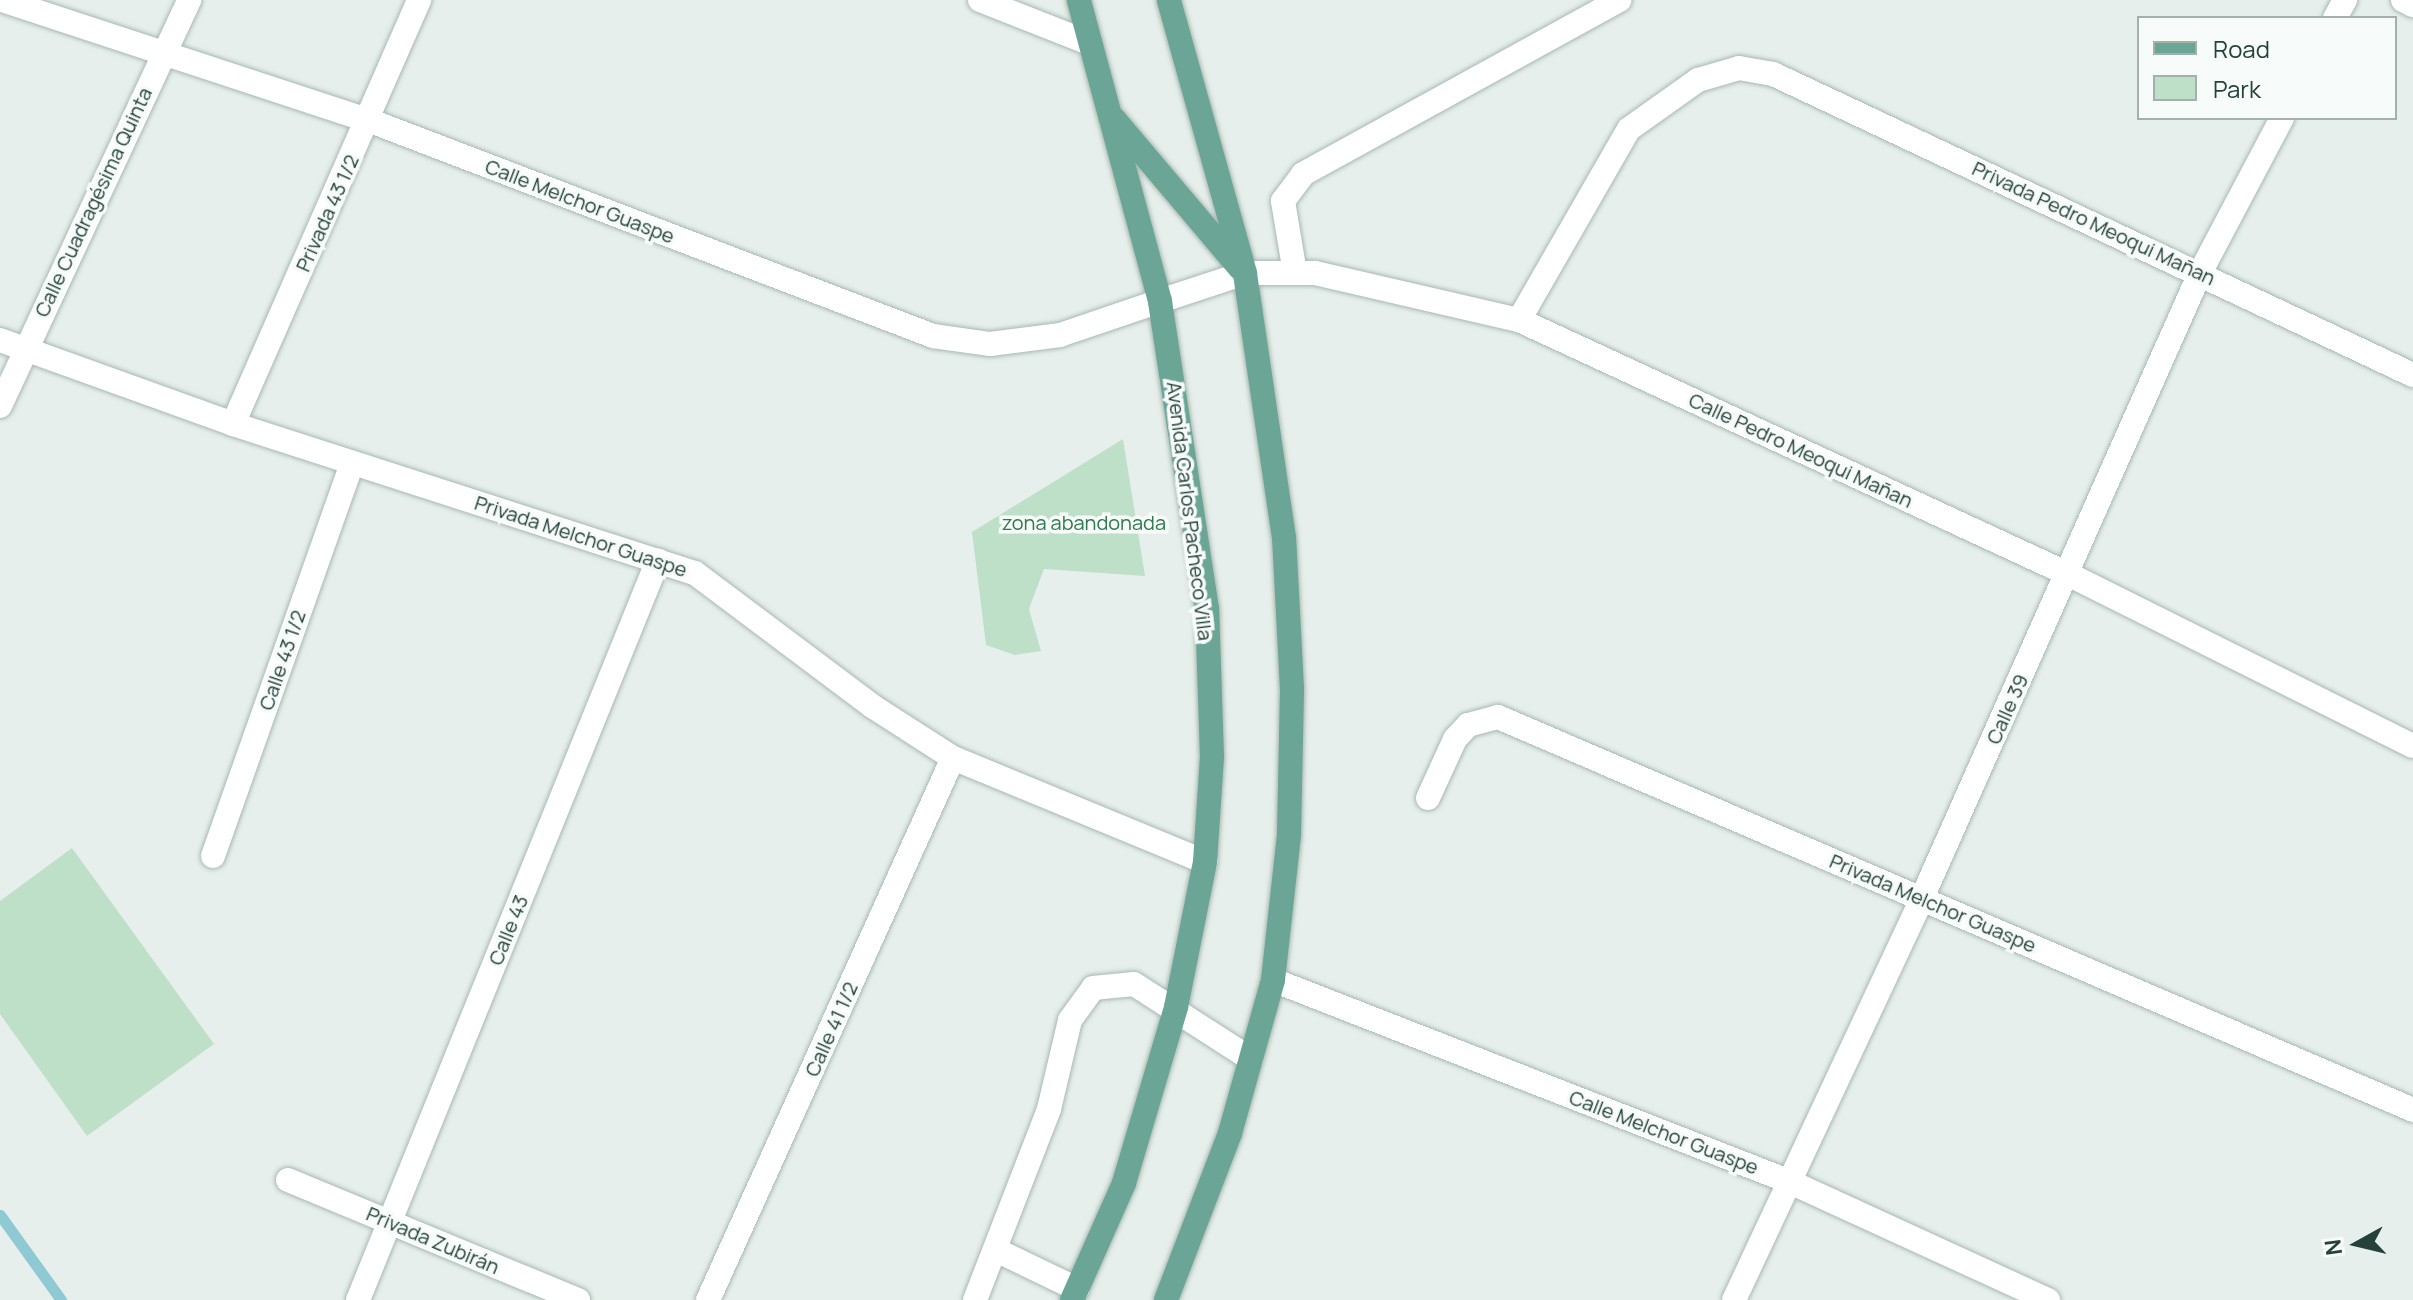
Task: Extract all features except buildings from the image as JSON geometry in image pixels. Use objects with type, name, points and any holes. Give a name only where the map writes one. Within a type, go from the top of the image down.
[{"type":"main road","name":"Avenida Carlos Pacheco Villa","points":[[1074,1294],[1124,1183],[1176,1007],[1205,862],[1212,757],[1207,609],[1160,301],[1079,0]]},
{"type":"main road","points":[[1166,1300],[1230,1133],[1273,980],[1289,834],[1292,689],[1284,538],[1245,273],[1169,0]]},
{"type":"main road","points":[[1110,114],[1245,273]]},
{"type":"street","name":"Calle Melchor Guaspe","points":[[2,0],[368,120],[933,336],[990,344],[1060,335],[1160,301]]},
{"type":"street","name":"Calle Cuadragésima Quinta","points":[[0,406],[189,0]]},
{"type":"street","name":"Privada 43 1/2","points":[[233,424],[419,0]]},
{"type":"street","points":[[980,0],[1089,43]]},
{"type":"street","points":[[1295,273],[1283,201],[1303,174],[1619,0]]},
{"type":"street","points":[[2403,0],[2413,5]]},
{"type":"street","name":"Privada Pedro Meoqui Mañan","points":[[1519,320],[1629,129],[1698,80],[1739,68],[1773,74],[2413,375]]},
{"type":"street","name":"Calle 39","points":[[1734,1300],[1922,898],[2200,273],[2281,120]]},
{"type":"street","name":"Calle Pedro Meoqui Mañan","points":[[1160,301],[1245,273],[1295,273],[1365,281],[1519,320],[2068,574],[2413,746]]},
{"type":"street","name":"Privada Melchor Guaspe","points":[[0,340],[233,424],[695,573],[872,706],[953,758],[1205,862]]},
{"type":"street","name":"Calle 43 1/2","points":[[213,856],[352,463]]},
{"type":"street","name":"Calle 43","points":[[358,1300],[658,560]]},
{"type":"street","name":"Privada Melchor Guaspe","points":[[1428,798],[1455,739],[1468,725],[1498,717],[2413,1110]]},
{"type":"street","name":"Calle 41 1/2","points":[[708,1300],[953,758]]},
{"type":"street","name":"Calle Melchor Guaspe","points":[[1273,980],[1788,1181],[2048,1300]]},
{"type":"street","points":[[975,1300],[998,1251],[1049,1109],[1078,1004],[1093,988],[1110,983],[1134,984],[1176,1007],[1251,1059]]},
{"type":"street","name":"Privada Zubirán","points":[[288,1180],[578,1300]]},
{"type":"street","points":[[998,1251],[1074,1294]]},
{"type":"green space","name":"zona abandonada","points":[[1123,439],[1145,576],[1044,569],[1029,609],[1041,651],[1015,655],[986,645],[972,532]]},
{"type":"green space","points":[[72,848],[214,1044],[87,1136],[0,1014],[0,901]]},
{"type":"waterway","points":[[0,1215],[61,1300]]}]
